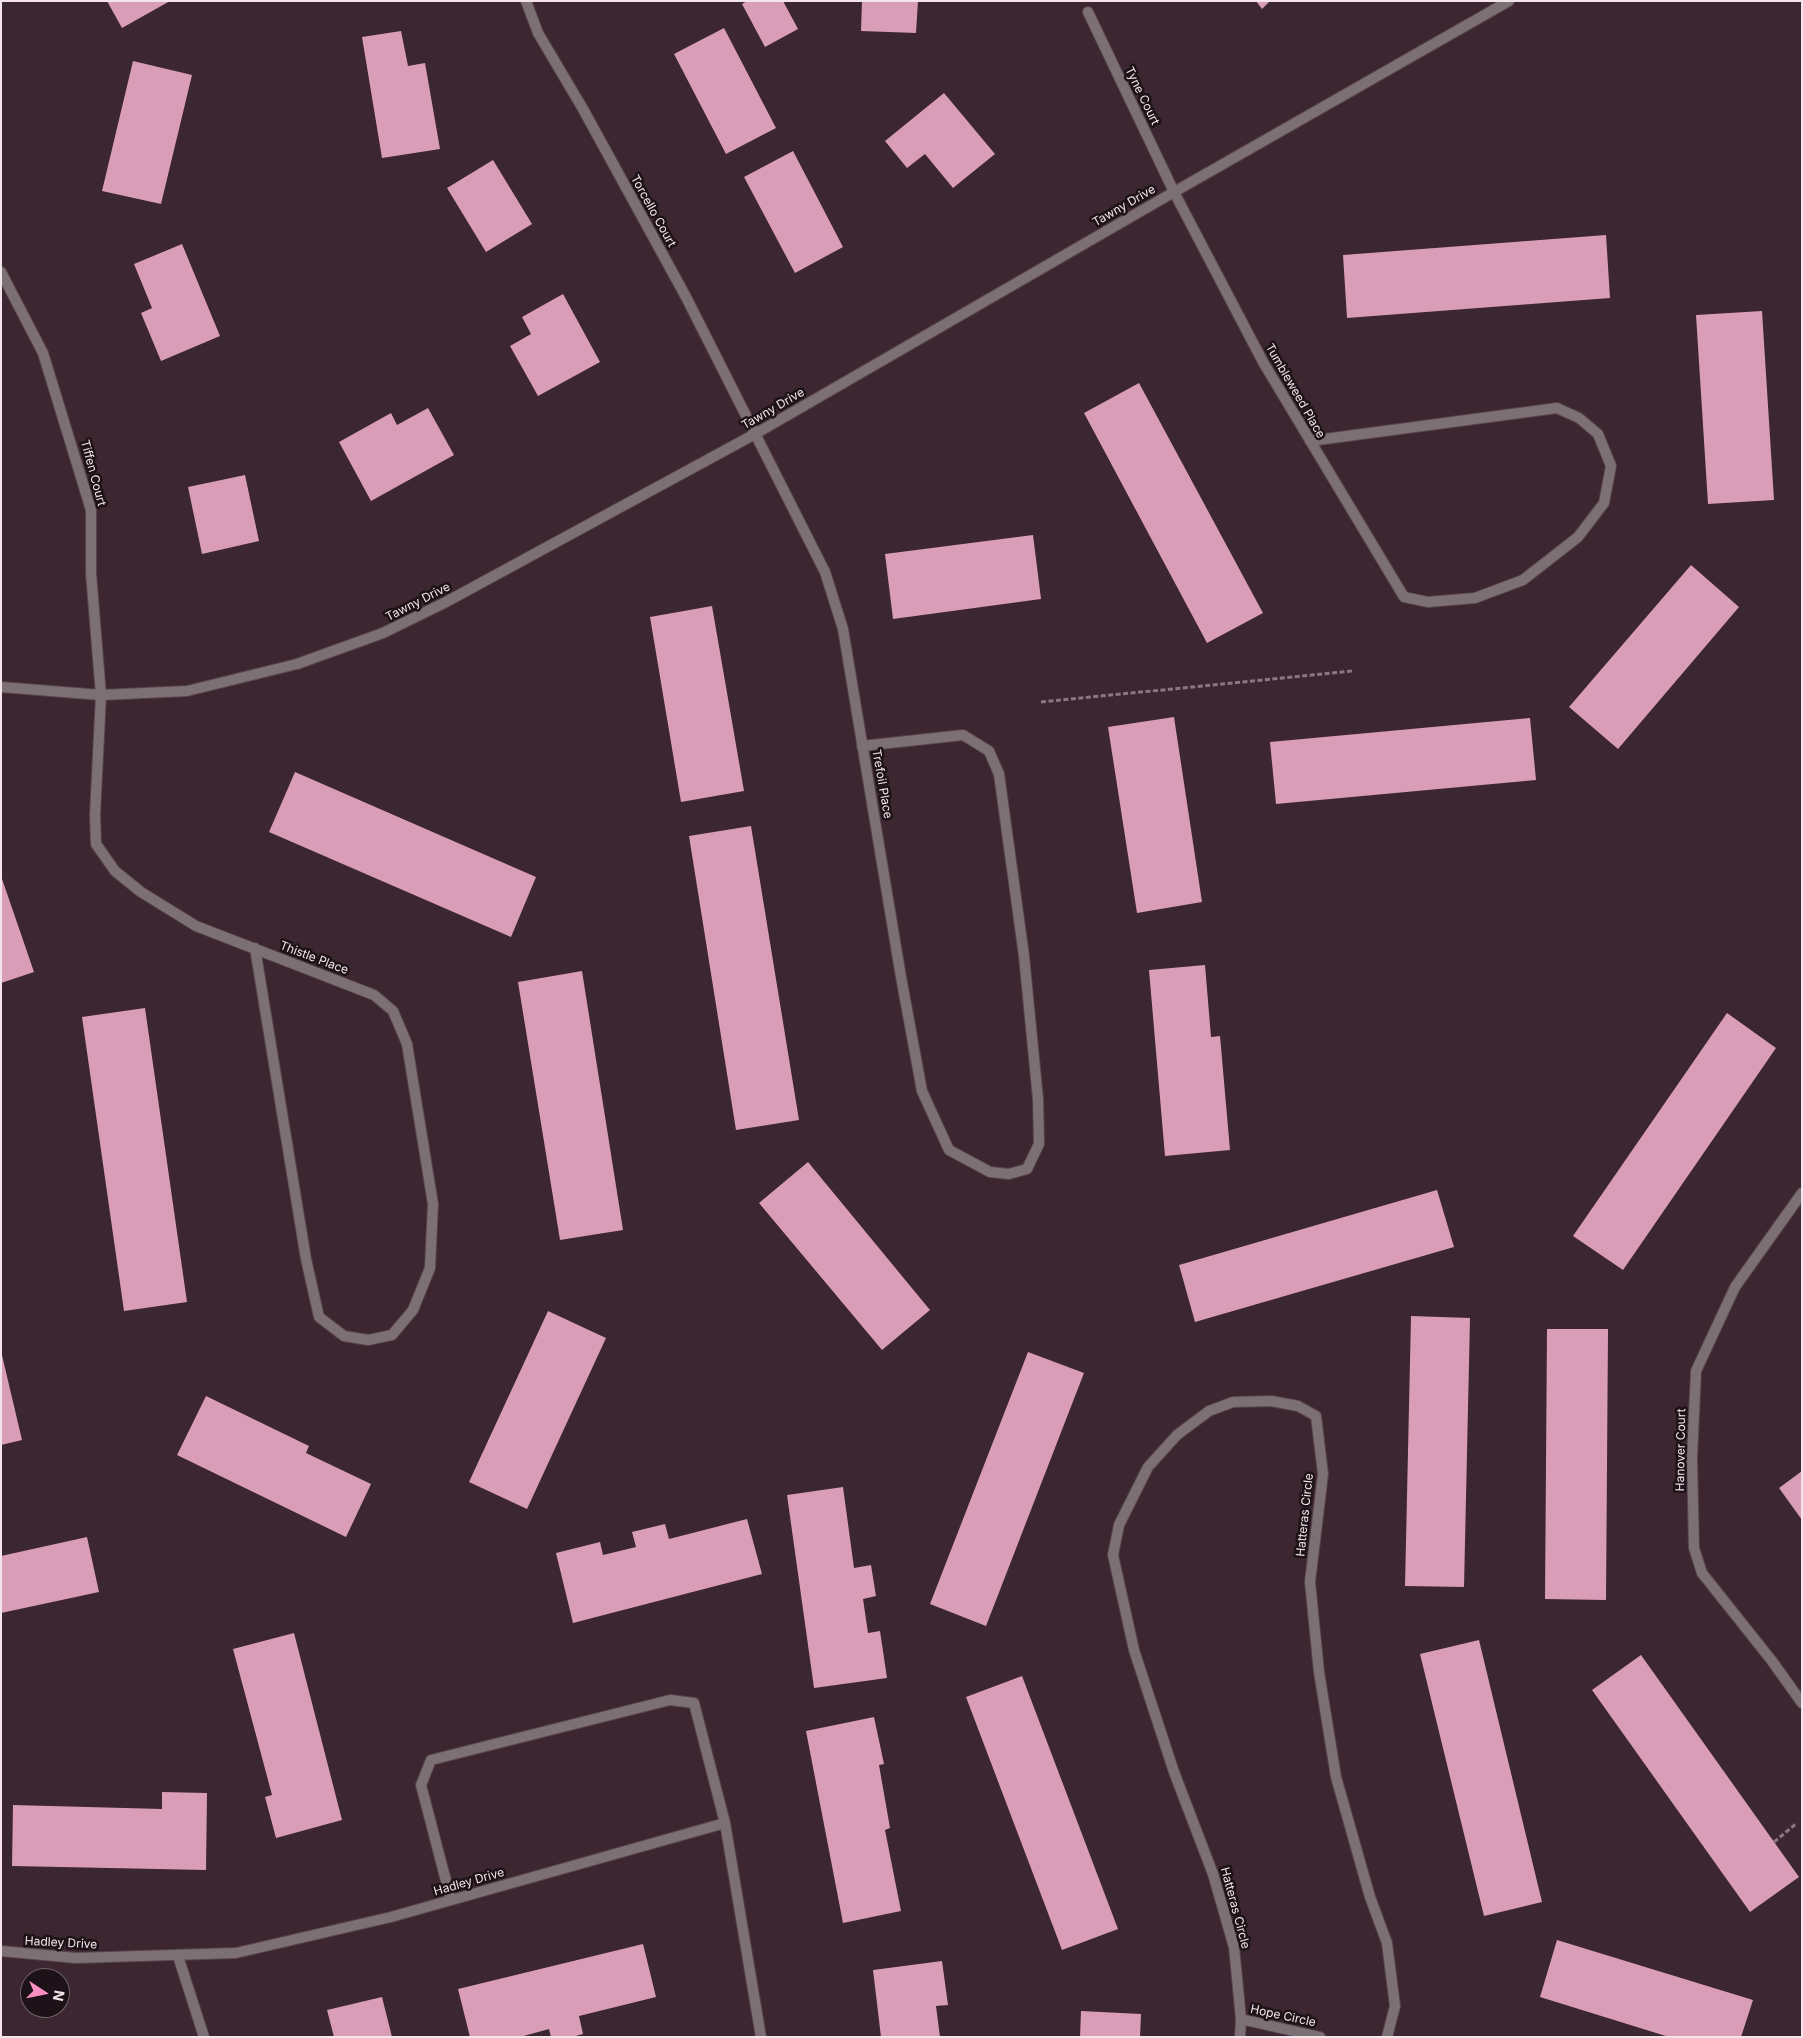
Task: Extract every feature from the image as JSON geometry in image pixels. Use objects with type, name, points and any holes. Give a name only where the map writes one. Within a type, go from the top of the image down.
[{"type":"street","name":"Torcello Court","points":[[526,1],[538,33],[584,109],[686,297],[755,434]]},
{"type":"street","name":"Tawny Drive","points":[[1,687],[101,695],[187,691],[297,664],[383,633],[446,602],[755,434],[1509,1]]},
{"type":"street","name":"Tyne Court","points":[[1088,12],[1174,192]]},
{"type":"street","name":"Tumbleweed Place","points":[[1174,192],[1263,362],[1310,441],[1404,597],[1428,602],[1474,598],[1523,580],[1578,537],[1604,503],[1611,466],[1598,434],[1579,418],[1557,408],[1310,441]]},
{"type":"street","name":"Tiffen Court","points":[[1,272],[44,353],[91,510],[91,573],[101,695]]},
{"type":"street","name":"Trefoil Place","points":[[755,434],[826,572],[842,629],[901,977],[922,1091],[949,1150],[990,1172],[1009,1174],[1027,1169],[1039,1144],[1038,1099],[1024,956],[999,774],[989,751],[964,735],[862,746]]},
{"type":"street","name":"Thistle Place","points":[[101,695],[95,815],[96,844],[114,871],[141,892],[196,926],[256,948],[374,995],[393,1011],[407,1044],[433,1204],[430,1268],[413,1310],[392,1335],[368,1340],[344,1336],[319,1318],[306,1259],[256,948]]},
{"type":"street","name":"Hanover Court","points":[[1802,1194],[1735,1287],[1696,1371],[1692,1458],[1694,1548],[1702,1573],[1772,1661],[1802,1703]]},
{"type":"street","name":"Hatteras Circle","points":[[1240,2037],[1241,2019],[1234,1947],[1214,1874],[1174,1772],[1134,1650],[1113,1555],[1119,1525],[1148,1467],[1176,1435],[1209,1411],[1233,1402],[1271,1401],[1298,1406],[1316,1416],[1323,1474],[1310,1582],[1319,1672],[1336,1776],[1370,1897],[1387,1943],[1395,2006],[1387,2037]]},
{"type":"street","points":[[451,1900],[421,1785],[431,1760],[670,1700],[694,1703],[724,1823],[761,2037]]},
{"type":"street","name":"Hadley Drive","points":[[1,1951],[76,1958],[236,1953],[392,1917],[724,1823]]},
{"type":"street","points":[[178,1956],[204,2037]]},
{"type":"street","name":"Hope Circle","points":[[1241,2019],[1320,2037]]},
{"type":"path","points":[[1041,702],[1353,671]]},
{"type":"path","points":[[1774,1842],[1797,1823]]},
{"type":"building","points":[[107,1],[170,1],[122,28]]},
{"type":"building","points":[[747,1],[783,1],[798,29],[765,47],[742,4]]},
{"type":"building","points":[[862,1],[918,1],[916,33],[861,31]]},
{"type":"building","points":[[1256,1],[1270,1],[1262,9]]},
{"type":"building","points":[[724,28],[776,128],[726,154],[674,54]]},
{"type":"building","points":[[401,31],[408,66],[425,63],[440,149],[382,158],[362,37]]},
{"type":"building","points":[[133,61],[192,75],[161,204],[102,191]]},
{"type":"building","points":[[944,93],[995,154],[953,188],[925,154],[907,168],[885,141]]},
{"type":"building","points":[[793,151],[843,247],[795,273],[744,177]]},
{"type":"building","points":[[493,160],[532,224],[486,252],[447,188]]},
{"type":"building","points":[[1606,235],[1610,298],[1347,318],[1343,255]]},
{"type":"building","points":[[182,244],[220,336],[161,361],[141,313],[152,308],[134,264]]},
{"type":"building","points":[[563,294],[600,362],[538,396],[510,346],[531,334],[522,317]]},
{"type":"building","points":[[1762,311],[1774,500],[1708,504],[1696,315]]},
{"type":"building","points":[[1139,383],[1263,613],[1207,643],[1084,413]]},
{"type":"building","points":[[428,408],[454,455],[371,501],[339,442],[391,413],[397,425]]},
{"type":"building","points":[[245,475],[259,541],[202,554],[188,487]]},
{"type":"building","points":[[1033,535],[1041,599],[893,619],[885,554]]},
{"type":"building","points":[[1691,565],[1739,607],[1618,749],[1569,707]]},
{"type":"building","points":[[712,606],[744,791],[681,802],[650,617]]},
{"type":"building","points":[[1174,717],[1202,902],[1137,913],[1108,727]]},
{"type":"building","points":[[1530,718],[1536,780],[1276,804],[1270,742]]},
{"type":"building","points":[[295,772],[536,877],[511,937],[269,832]]},
{"type":"building","points":[[751,826],[799,1120],[736,1130],[689,836]]},
{"type":"building","points":[[1,876],[34,972],[1,983]]},
{"type":"building","points":[[1205,965],[1211,1037],[1220,1036],[1230,1150],[1165,1156],[1149,970]]},
{"type":"building","points":[[582,971],[623,1230],[560,1240],[518,982]]},
{"type":"building","points":[[145,1008],[187,1302],[124,1311],[82,1017]]},
{"type":"building","points":[[1727,1013],[1776,1048],[1623,1270],[1573,1236]]},
{"type":"building","points":[[808,1162],[930,1310],[882,1350],[759,1203]]},
{"type":"building","points":[[1437,1190],[1454,1247],[1195,1322],[1179,1265]]},
{"type":"building","points":[[548,1311],[606,1338],[527,1509],[469,1482]]},
{"type":"building","points":[[1411,1316],[1470,1318],[1464,1587],[1405,1586]]},
{"type":"building","points":[[1547,1329],[1608,1329],[1606,1600],[1545,1599]]},
{"type":"building","points":[[1,1351],[22,1440],[1,1445]]},
{"type":"building","points":[[1028,1352],[1084,1373],[986,1626],[930,1604]]},
{"type":"building","points":[[206,1396],[309,1446],[306,1453],[371,1484],[346,1537],[177,1455]]},
{"type":"building","points":[[1802,1471],[1802,1520],[1779,1488]]},
{"type":"building","points":[[843,1487],[854,1568],[871,1565],[876,1596],[863,1599],[868,1633],[880,1631],[887,1678],[814,1688],[787,1495]]},
{"type":"building","points":[[747,1519],[762,1574],[573,1623],[556,1553],[600,1542],[603,1555],[636,1547],[632,1532],[665,1524],[669,1539]]},
{"type":"building","points":[[87,1537],[99,1592],[1,1613],[1,1556]]},
{"type":"building","points":[[294,1633],[342,1820],[276,1838],[265,1797],[272,1795],[233,1649]]},
{"type":"building","points":[[1479,1640],[1542,1902],[1484,1916],[1420,1654]]},
{"type":"building","points":[[1641,1655],[1799,1877],[1750,1912],[1592,1690]]},
{"type":"building","points":[[1022,1676],[1118,1929],[1062,1950],[966,1697]]},
{"type":"building","points":[[874,1717],[884,1764],[879,1765],[890,1828],[885,1830],[901,1911],[843,1923],[806,1731]]},
{"type":"building","points":[[162,1792],[207,1793],[206,1870],[12,1866],[13,1805],[162,1809]]},
{"type":"building","points":[[1557,1940],[1753,2000],[1741,2037],[1669,2037],[1540,1997]]},
{"type":"building","points":[[643,1944],[656,1997],[579,2016],[583,2034],[572,2037],[551,2037],[549,2029],[520,2037],[470,2037],[458,1989]]},
{"type":"building","points":[[942,1961],[948,2005],[936,2006],[940,2037],[881,2037],[873,1970]]},
{"type":"building","points":[[382,1997],[392,2037],[334,2037],[327,2010]]},
{"type":"building","points":[[1081,2011],[1141,2014],[1140,2037],[1080,2037]]}]
